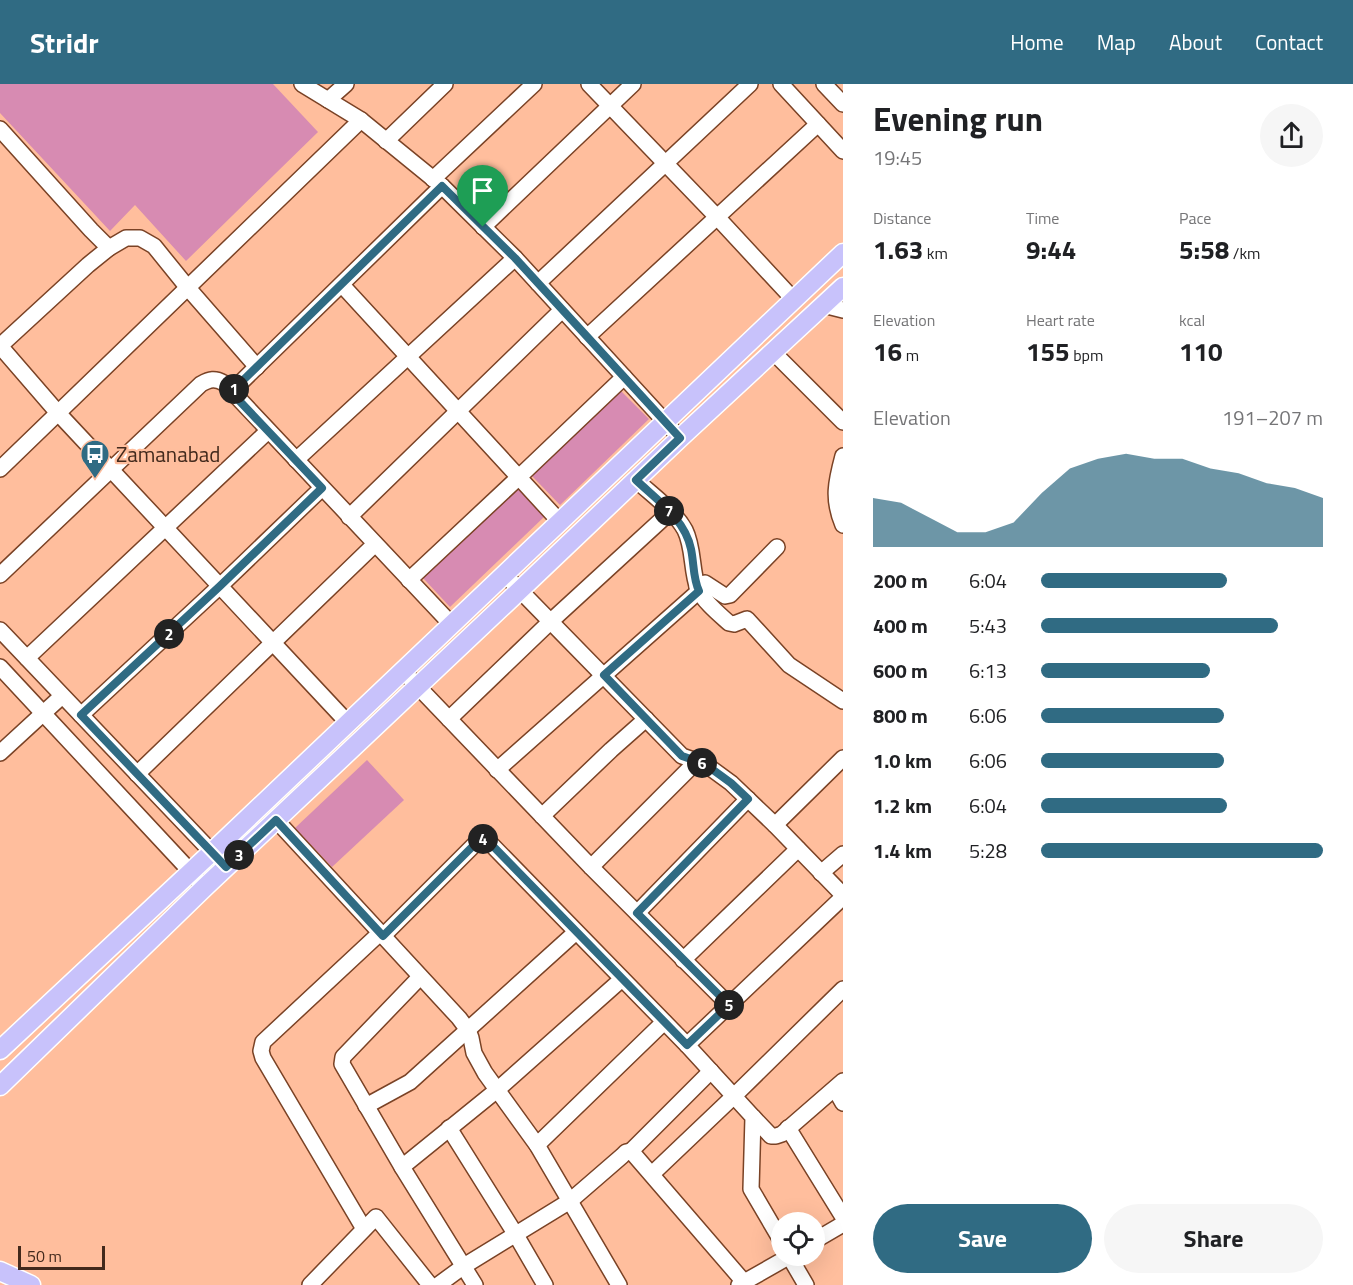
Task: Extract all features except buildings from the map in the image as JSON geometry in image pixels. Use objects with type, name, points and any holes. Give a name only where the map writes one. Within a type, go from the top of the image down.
[{"type":"main road","points":[[0,1050],[191,872],[843,253]]},
{"type":"main road","points":[[0,1086],[226,867],[843,286]]},
{"type":"main road","points":[[0,1271],[31,1285]]},
{"type":"street","points":[[302,84],[361,120],[437,183],[515,258],[680,438]]},
{"type":"street","points":[[328,100],[345,84]]},
{"type":"street","points":[[386,141],[445,84]]},
{"type":"street","points":[[231,392],[342,285],[534,84]]},
{"type":"street","points":[[589,84],[794,300]]},
{"type":"street","points":[[483,227],[633,84]]},
{"type":"street","points":[[538,283],[750,84]]},
{"type":"street","points":[[781,84],[843,150]]},
{"type":"street","points":[[824,84],[843,104]]},
{"type":"street","points":[[0,469],[361,120]]},
{"type":"street","points":[[587,337],[818,124]]},
{"type":"street","points":[[0,129],[109,248]]},
{"type":"street","points":[[257,367],[154,246],[140,238],[126,238],[109,248],[0,346],[58,413],[348,723]]},
{"type":"street","points":[[296,460],[515,258]]},
{"type":"street","points":[[342,285],[560,522]]},
{"type":"street","points":[[823,305],[843,310]]},
{"type":"street","points":[[349,517],[562,310]]},
{"type":"street","points":[[773,352],[843,422]]},
{"type":"street","points":[[409,580],[624,377]]},
{"type":"street","points":[[0,575],[201,384],[216,379],[224,383],[452,625]]},
{"type":"street","points":[[27,658],[268,431]]},
{"type":"street","points":[[843,456],[837,478],[835,499],[843,525]]},
{"type":"street","points":[[636,480],[670,512],[686,532],[698,589],[702,596],[729,623],[734,624],[747,620],[789,665],[843,701]]},
{"type":"street","points":[[81,715],[322,488]]},
{"type":"street","points":[[449,719],[670,512]]},
{"type":"street","points":[[137,774],[375,544]]},
{"type":"street","points":[[497,770],[705,583],[725,596],[730,595],[777,547]]},
{"type":"street","points":[[505,574],[682,756],[705,764],[731,783],[843,896],[687,1045]]},
{"type":"street","points":[[0,630],[226,867]]},
{"type":"street","points":[[0,667],[204,888]]},
{"type":"street","points":[[403,671],[591,867],[729,1005]]},
{"type":"street","points":[[0,753],[62,696]]},
{"type":"street","points":[[542,816],[646,719]]},
{"type":"street","points":[[775,825],[843,758]]},
{"type":"street","points":[[591,867],[697,761]]},
{"type":"street","points":[[637,913],[748,799]]},
{"type":"street","points":[[276,820],[468,1030],[474,1053],[497,1090],[537,1145],[619,1285]]},
{"type":"street","points":[[364,1229],[263,1058],[261,1046],[482,839],[488,841],[687,1045],[771,1136],[776,1136],[788,1128],[839,1085],[843,1103]]},
{"type":"street","points":[[683,960],[798,849]]},
{"type":"street","points":[[821,873],[843,854]]},
{"type":"street","points":[[366,1106],[410,1082],[576,932]]},
{"type":"street","points":[[420,977],[344,1057],[343,1068],[475,1285]]},
{"type":"street","points":[[402,1167],[497,1090],[621,979]]},
{"type":"street","points":[[652,1174],[843,989]]},
{"type":"street","points":[[537,1145],[664,1022]]},
{"type":"street","points":[[438,1285],[464,1266],[570,1201],[626,1152],[631,1151],[711,1071]]},
{"type":"street","points":[[753,1117],[751,1189],[771,1223]]},
{"type":"street","points":[[449,1128],[545,1285]]},
{"type":"street","points":[[788,1128],[843,1217]]},
{"type":"street","points":[[631,1151],[742,1284],[772,1266]]},
{"type":"street","points":[[309,1285],[376,1217],[430,1285]]},
{"type":"street","points":[[825,1235],[843,1224]]},
{"type":"street","points":[[795,1266],[806,1285]]},
{"type":"shaded area","points":[[0,84],[273,84],[318,132],[186,261],[135,205],[110,231],[0,113]]},
{"type":"shaded area","points":[[619,389],[649,419],[560,505],[531,475]]},
{"type":"shaded area","points":[[518,487],[545,516],[450,607],[423,578]]},
{"type":"shaded area","points":[[367,760],[404,800],[332,867],[295,828]]},
{"type":"place","name":"Zamanabad","points":[[95,480]]},
{"type":"route","points":[[442,186],[483,227],[515,258],[680,438],[636,480],[677,519],[686,532],[699,591],[604,675],[682,756],[705,764],[748,799],[637,913],[729,1005],[687,1045],[488,841],[482,839],[477,842],[383,936],[276,820],[226,867],[81,715],[322,488],[231,392],[442,186]]}]
